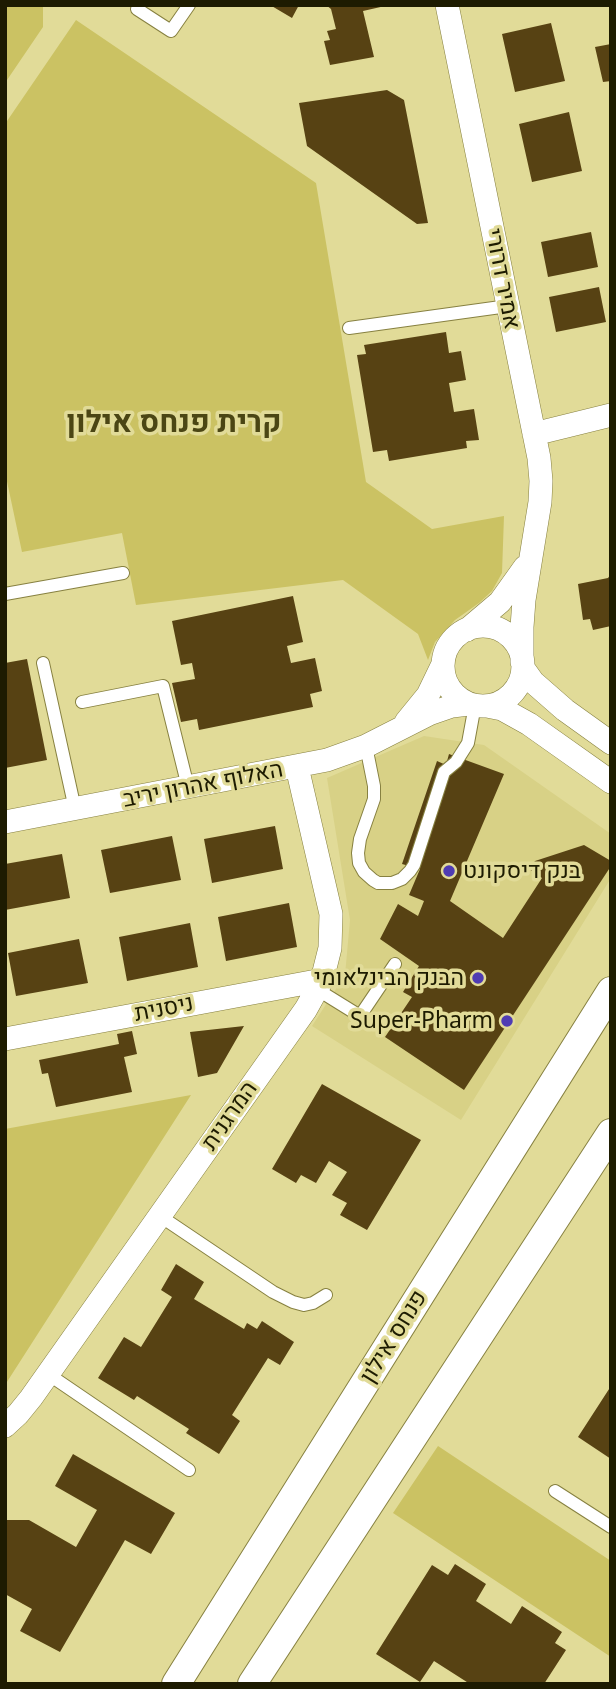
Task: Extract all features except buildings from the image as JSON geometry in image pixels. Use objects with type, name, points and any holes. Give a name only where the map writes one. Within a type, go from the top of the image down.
[{"type":"street","name":"אמיר דרורי","points":[[447,5],[539,458],[541,492],[523,609],[523,665]]},
{"type":"street","points":[[534,434],[611,415]]},
{"type":"street","name":"אמיר דרורי","points":[[467,630],[500,602],[516,582],[531,555]]},
{"type":"street","points":[[611,743],[533,682],[516,645],[503,632],[485,627],[467,630],[452,641],[443,664],[444,677],[449,688],[458,697],[477,705],[502,709],[529,724],[611,782]]},
{"type":"street","name":"האלוף אהרון יריב","points":[[395,730],[424,702],[443,664]]},
{"type":"street","points":[[477,705],[505,700],[514,692],[520,681],[523,665]]},
{"type":"street","name":"האלוף אהרון יריב","points":[[5,822],[297,767],[366,746],[444,709],[477,705]]},
{"type":"street","name":"המרגנית","points":[[5,1426],[25,1406],[48,1374],[306,1009],[320,985],[330,948],[331,914],[297,767]]},
{"type":"street","name":"ניסנית","points":[[5,1039],[320,985]]},
{"type":"street","name":"פנחס אילון","points":[[176,1684],[611,991]]},
{"type":"street","points":[[252,1684],[611,1133]]},
{"type":"lane","points":[[140,5],[137,9],[170,31],[189,5]]},
{"type":"lane","points":[[349,328],[508,306]]},
{"type":"lane","points":[[5,594],[123,573]]},
{"type":"lane","points":[[43,663],[75,809]]},
{"type":"lane","points":[[82,702],[163,686],[188,788]]},
{"type":"lane","points":[[366,746],[374,799],[360,839],[359,863],[373,880],[378,883],[391,883],[402,879],[414,865],[444,772],[456,762],[468,743],[477,705]]},
{"type":"lane","points":[[320,985],[360,1016],[395,964]]},
{"type":"lane","points":[[160,1216],[272,1292],[293,1302],[304,1305],[326,1295]]},
{"type":"lane","points":[[48,1374],[189,1470]]},
{"type":"lane","points":[[555,1491],[611,1527]]},
{"type":"shaded area","points":[[5,5],[43,5],[43,27],[5,83]]},
{"type":"shaded area","points":[[76,20],[316,183],[366,482],[432,529],[504,516],[502,573],[492,591],[455,620],[435,642],[428,660],[418,634],[343,580],[136,605],[122,533],[22,552],[5,472],[5,124]]},
{"type":"shaded area","points":[[424,736],[484,745],[611,834],[611,878],[461,1120],[312,1026],[345,975],[350,920],[327,778]]},
{"type":"shaded area","points":[[191,1095],[5,1385],[5,1129]]},
{"type":"shaded area","points":[[438,1446],[611,1561],[611,1657],[393,1513]]},
{"type":"place","name":"בנק דיסקונט","points":[[449,871]]},
{"type":"place","name":"הבנק הבינלאומי","points":[[478,978]]},
{"type":"place","name":"Super-Pharm","points":[[507,1021]]},
{"type":"district","name":"קרית פנחס אילון","points":[[174,423]]}]
